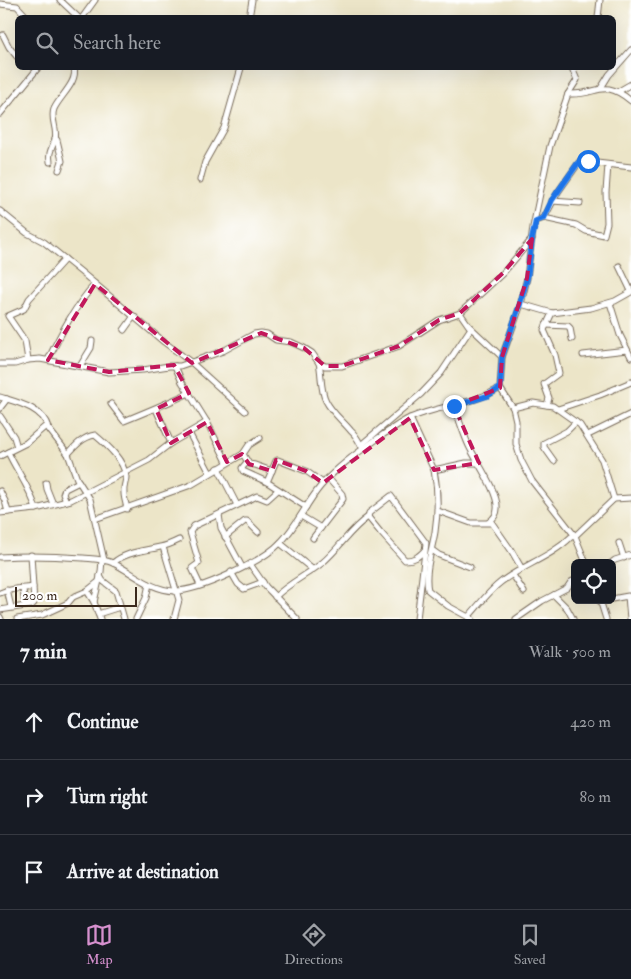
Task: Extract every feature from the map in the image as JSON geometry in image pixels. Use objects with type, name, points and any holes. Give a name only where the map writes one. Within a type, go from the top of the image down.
[{"type":"street","points":[[60,0],[77,15]]},
{"type":"street","points":[[82,15],[95,0]]},
{"type":"street","points":[[250,15],[252,0]]},
{"type":"street","points":[[598,15],[600,0]]},
{"type":"street","points":[[0,4],[17,6],[25,15]]},
{"type":"street","points":[[3,35],[15,54]]},
{"type":"street","points":[[616,67],[631,50]]},
{"type":"street","points":[[29,70],[32,73]]},
{"type":"street","points":[[0,112],[36,70]]},
{"type":"street","points":[[59,170],[62,161],[57,140],[55,139],[53,114],[72,81],[75,70]]},
{"type":"street","points":[[200,180],[205,162],[224,128],[239,70]]},
{"type":"street","points":[[573,70],[577,80],[568,94],[550,146],[532,239],[527,278],[502,357],[500,388],[513,408],[516,421],[516,444],[521,460],[532,481],[575,536],[584,559]]},
{"type":"street","points":[[601,88],[613,70]]},
{"type":"street","points":[[619,91],[631,84]]},
{"type":"street","points":[[568,94],[577,94],[607,87],[619,91],[631,101]]},
{"type":"street","points":[[50,162],[50,151],[55,139]]},
{"type":"street","points":[[544,218],[552,200],[580,161],[631,167]]},
{"type":"street","points":[[536,221],[544,218],[576,225],[586,231],[604,235],[607,222],[606,192],[608,165]]},
{"type":"street","points":[[552,200],[580,203]]},
{"type":"street","points":[[0,211],[27,233],[44,242],[65,259],[186,362]]},
{"type":"street","points":[[319,363],[333,367],[342,366],[383,352],[408,341],[439,320],[460,313],[503,273],[532,239]]},
{"type":"street","points":[[28,360],[25,341],[8,316],[24,309],[29,299],[65,259]]},
{"type":"street","points":[[520,304],[552,314],[610,303],[631,291],[619,266]]},
{"type":"street","points":[[48,360],[58,338],[84,297],[95,284]]},
{"type":"street","points":[[610,303],[620,335],[631,357]]},
{"type":"street","points":[[460,313],[470,328],[502,357]]},
{"type":"street","points":[[547,405],[549,398],[544,384],[558,373],[555,355],[544,334],[552,314]]},
{"type":"street","points":[[124,330],[134,316]]},
{"type":"street","points":[[546,325],[568,326],[572,339]]},
{"type":"street","points":[[0,557],[31,555],[103,560],[113,563],[149,584],[175,591],[200,585],[250,564],[280,543],[323,483],[441,374],[470,328]]},
{"type":"street","points":[[0,364],[15,364],[28,360],[48,360],[109,372],[175,366],[186,362],[192,363],[223,351],[254,334],[267,334],[276,340],[291,342],[312,353],[319,363],[326,401],[337,416],[353,432],[362,448]]},
{"type":"street","points":[[80,366],[91,348],[92,341]]},
{"type":"street","points":[[583,355],[627,350]]},
{"type":"street","points":[[192,363],[245,411]]},
{"type":"street","points":[[175,366],[227,462]]},
{"type":"street","points":[[558,409],[631,382]]},
{"type":"street","points":[[362,448],[410,418],[487,396],[500,388]]},
{"type":"street","points":[[111,404],[124,421],[137,414],[156,409],[189,393]]},
{"type":"street","points":[[0,397],[18,401],[40,415],[68,454],[79,482],[90,499],[96,519],[103,560],[94,602]]},
{"type":"street","points":[[0,408],[7,399]]},
{"type":"street","points":[[513,408],[533,403],[547,405],[558,409],[576,422],[602,460],[614,499]]},
{"type":"street","points":[[438,511],[471,523],[489,522],[494,518],[498,509],[489,483],[470,448],[454,406]]},
{"type":"street","points":[[156,409],[172,443]]},
{"type":"street","points":[[586,434],[630,415],[631,421]]},
{"type":"street","points":[[0,416],[14,437],[17,447]]},
{"type":"street","points":[[410,418],[434,470],[438,511],[428,574],[428,590],[448,606],[470,618],[488,593],[501,582],[545,557],[575,536],[614,499],[631,498]]},
{"type":"street","points":[[0,513],[36,509],[66,501],[149,460],[172,443],[207,422]]},
{"type":"street","points":[[554,461],[544,447],[544,443],[567,431],[576,422]]},
{"type":"street","points":[[0,456],[26,443],[48,425]]},
{"type":"street","points":[[189,433],[210,473]]},
{"type":"street","points":[[68,454],[82,440],[95,435],[107,446],[125,471],[124,493],[127,509]]},
{"type":"street","points":[[96,519],[191,485],[243,454],[249,445],[260,438]]},
{"type":"street","points":[[8,452],[17,471],[29,488],[36,509]]},
{"type":"street","points":[[243,454],[249,464],[272,471]]},
{"type":"street","points":[[267,482],[278,460],[306,472],[323,483]]},
{"type":"street","points":[[247,462],[242,468],[243,470],[267,482],[306,507]]},
{"type":"street","points":[[434,470],[466,463],[479,463]]},
{"type":"street","points":[[218,468],[237,505]]},
{"type":"street","points":[[314,538],[343,499],[342,494],[328,478]]},
{"type":"street","points":[[46,482],[53,504]]},
{"type":"street","points":[[66,501],[63,494],[65,489],[79,482]]},
{"type":"street","points":[[200,585],[197,576],[192,572],[192,568],[200,563],[190,532],[197,524],[256,496],[267,500],[278,490]]},
{"type":"street","points":[[0,491],[6,501],[8,512]]},
{"type":"street","points":[[275,597],[291,583],[323,562],[358,524],[368,517],[369,512],[391,496],[424,539],[426,546],[417,619]]},
{"type":"street","points":[[219,515],[221,528],[242,567]]},
{"type":"street","points":[[301,516],[321,528]]},
{"type":"street","points":[[368,517],[406,560],[418,557],[424,551]]},
{"type":"street","points":[[225,537],[245,521],[258,532]]},
{"type":"street","points":[[489,522],[511,550],[522,569]]},
{"type":"street","points":[[113,563],[118,558],[126,555],[163,547],[179,540]]},
{"type":"street","points":[[280,543],[312,569]]},
{"type":"street","points":[[619,543],[624,558]]},
{"type":"street","points":[[163,547],[179,600],[174,619]]},
{"type":"street","points":[[432,550],[439,555],[470,567]]},
{"type":"street","points":[[0,610],[34,603],[31,555]]},
{"type":"street","points":[[616,560],[631,555]]},
{"type":"street","points":[[250,564],[275,597],[297,619]]},
{"type":"street","points":[[231,572],[238,584],[244,589],[263,582]]},
{"type":"street","points":[[513,575],[524,592]]},
{"type":"street","points":[[100,576],[103,582],[116,591],[124,619]]},
{"type":"street","points":[[516,619],[542,601],[567,588],[571,582]]},
{"type":"street","points":[[16,619],[43,617],[97,583]]},
{"type":"street","points":[[136,619],[146,598],[149,584]]},
{"type":"street","points":[[0,592],[17,587],[23,589],[33,587]]},
{"type":"street","points":[[23,589],[25,606]]},
{"type":"street","points":[[7,590],[11,607]]},
{"type":"street","points":[[87,591],[94,602],[99,617],[120,607]]},
{"type":"street","points":[[554,595],[567,608],[573,619]]},
{"type":"street","points":[[616,598],[628,596],[630,619]]},
{"type":"street","points":[[602,604],[606,619]]},
{"type":"highlighted area","points":[[532,239],[527,278],[502,357],[500,388],[454,406],[479,463],[434,470],[410,418],[323,483],[306,471],[276,460],[272,471],[249,464],[242,454],[227,462],[207,422],[171,443],[156,409],[189,393],[174,365],[109,372],[48,360],[95,284],[192,363],[261,333],[304,348],[325,366],[342,366],[399,346],[439,320],[460,313],[503,273]]},
{"type":"route","points":[[454,406],[487,396],[500,388],[502,357],[527,278],[533,228],[536,221],[544,218],[552,200],[578,163],[583,160],[588,161]]}]
